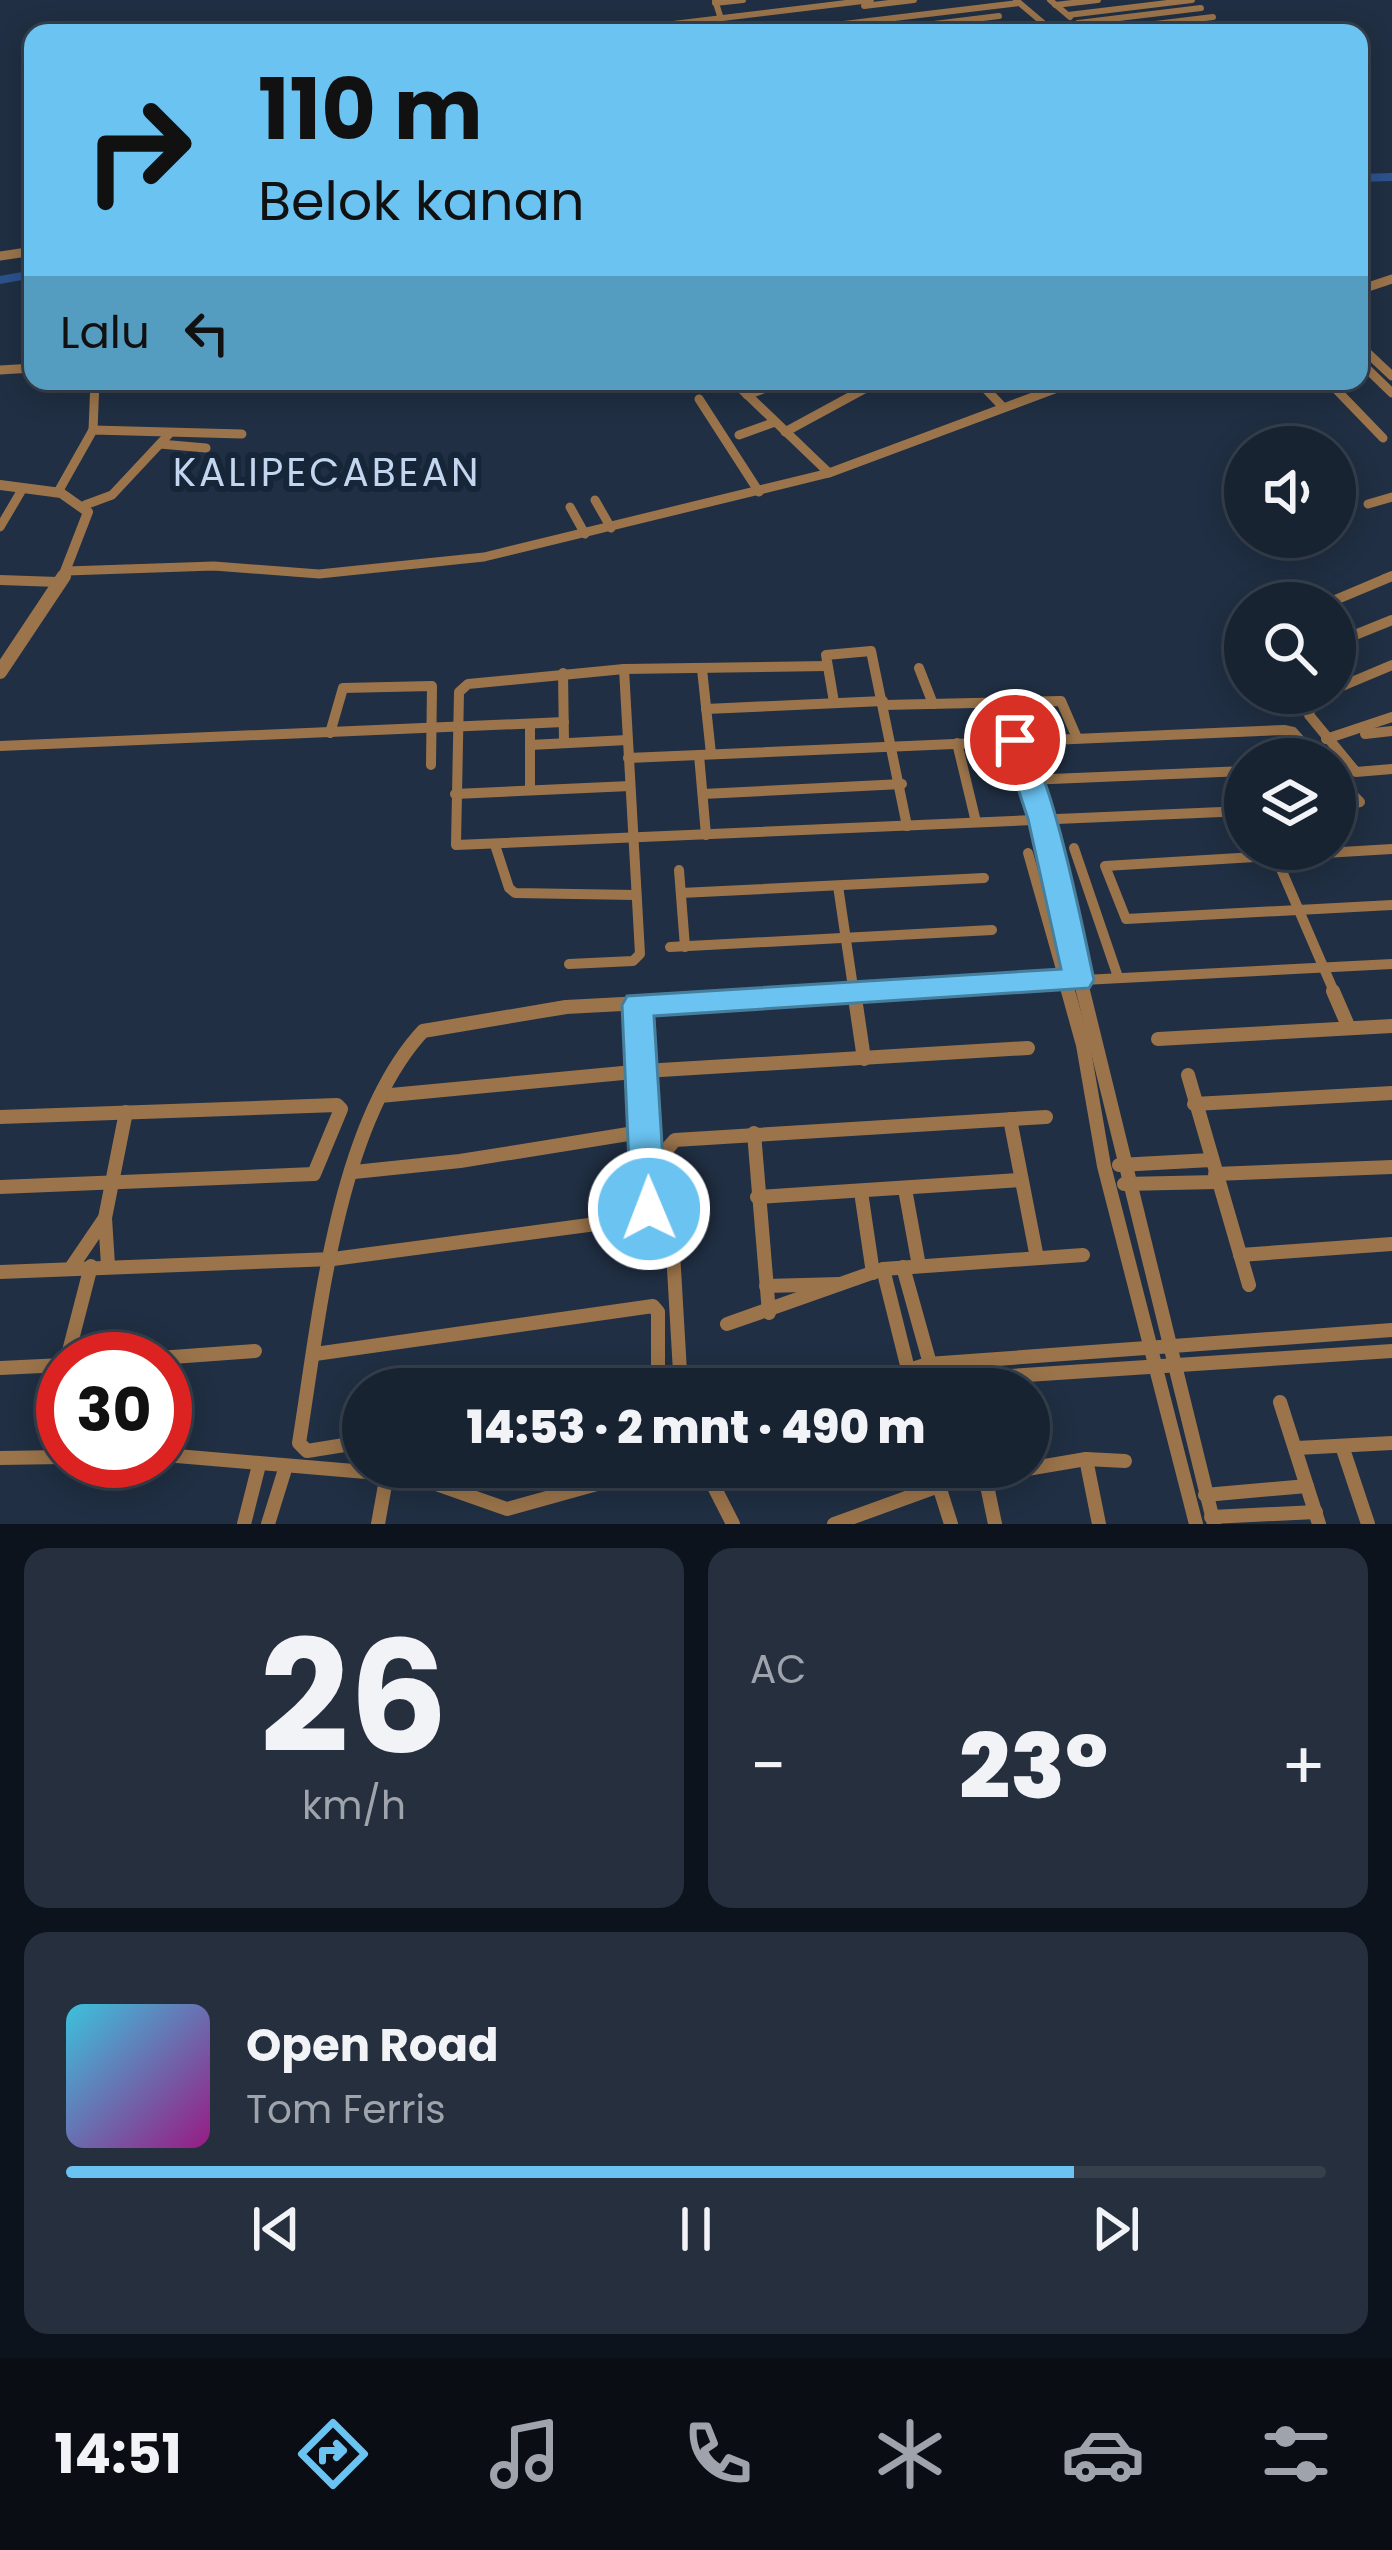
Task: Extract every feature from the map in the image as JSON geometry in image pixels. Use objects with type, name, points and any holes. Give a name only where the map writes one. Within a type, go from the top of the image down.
[{"type":"street","points":[[715,18],[715,2],[743,0]]},
{"type":"street","points":[[831,8],[871,0]]},
{"type":"street","points":[[687,24],[914,0]]},
{"type":"street","points":[[1053,2],[1098,0]]},
{"type":"street","points":[[1067,15],[1191,0],[1217,24]]},
{"type":"street","points":[[840,24],[1017,2],[1044,24]]},
{"type":"street","points":[[1053,2],[1078,23],[1201,8]]},
{"type":"street","points":[[988,7],[1009,24]]},
{"type":"street","points":[[831,8],[848,23]]},
{"type":"street","points":[[933,24],[999,16]]},
{"type":"street","points":[[1159,24],[1213,17]]},
{"type":"street","points":[[1368,353],[1392,376]]},
{"type":"street","points":[[1368,370],[1392,393]]},
{"type":"street","points":[[58,492],[93,430],[95,390]]},
{"type":"street","points":[[742,390],[829,473]]},
{"type":"street","points":[[785,432],[862,390]]},
{"type":"street","points":[[987,390],[1001,405]]},
{"type":"street","points":[[0,580],[214,566],[278,573],[341,572],[469,560],[829,473],[1048,390]]},
{"type":"street","points":[[1337,390],[1383,438]]},
{"type":"street","points":[[699,399],[713,429],[732,447],[759,492]]},
{"type":"street","points":[[740,435],[776,422]]},
{"type":"street","points":[[93,430],[242,434]]},
{"type":"street","points":[[0,485],[58,492],[86,505],[112,496],[130,471],[170,433]]},
{"type":"street","points":[[160,445],[206,448]]},
{"type":"street","points":[[0,527],[22,488]]},
{"type":"street","points":[[1368,503],[1392,497]]},
{"type":"street","points":[[595,500],[611,528]]},
{"type":"street","points":[[1,665],[62,576],[88,517],[86,505]]},
{"type":"street","points":[[570,507],[586,534]]},
{"type":"street","points":[[1356,591],[1392,576]]},
{"type":"street","points":[[1356,635],[1392,620]]},
{"type":"street","points":[[834,702],[827,666],[830,653],[871,652],[902,784],[907,826]]},
{"type":"street","points":[[1356,680],[1392,665]]},
{"type":"street","points":[[827,666],[624,669],[475,681],[462,687],[455,728],[456,845],[1224,812]]},
{"type":"street","points":[[919,668],[933,704]]},
{"type":"street","points":[[568,964],[638,958],[624,669]]},
{"type":"street","points":[[702,669],[706,835]]},
{"type":"street","points":[[563,673],[564,743]]},
{"type":"street","points":[[330,733],[342,690],[351,685],[432,686],[430,765]]},
{"type":"street","points":[[1011,701],[1015,740],[1042,819],[1083,1045],[1113,1166],[1126,1184],[1162,1364],[1204,1520],[1317,1518],[1280,1402]]},
{"type":"street","points":[[706,709],[834,702],[1061,701],[1077,738]]},
{"type":"street","points":[[1342,738],[1392,717]]},
{"type":"street","points":[[0,746],[564,722]]},
{"type":"street","points":[[530,724],[530,790]]},
{"type":"street","points":[[628,758],[1284,730],[1303,738]]},
{"type":"street","points":[[1349,735],[1392,731]]},
{"type":"street","points":[[530,745],[627,740]]},
{"type":"street","points":[[957,743],[976,822]]},
{"type":"street","points":[[1356,772],[1392,769]]},
{"type":"street","points":[[1027,780],[1224,772]]},
{"type":"street","points":[[703,794],[902,784]]},
{"type":"street","points":[[454,794],[629,786]]},
{"type":"street","points":[[495,845],[509,888],[515,893],[635,895]]},
{"type":"street","points":[[1074,848],[1118,977]]},
{"type":"street","points":[[1356,851],[1392,849]]},
{"type":"street","points":[[1028,853],[1070,980]]},
{"type":"street","points":[[1224,858],[1107,865],[1123,917],[1392,905]]},
{"type":"street","points":[[679,870],[685,947]]},
{"type":"street","points":[[1281,870],[1349,1028]]},
{"type":"street","points":[[681,893],[984,878]]},
{"type":"street","points":[[838,886],[864,1059]]},
{"type":"street","points":[[670,947],[992,930]]},
{"type":"street","points":[[342,1445],[307,1451],[299,1446],[327,1259],[380,1096],[419,1034],[429,1027],[566,1007],[1392,964]]},
{"type":"street","points":[[0,1272],[108,1264],[327,1259],[641,1218],[649,1209],[638,1005]]},
{"type":"street","points":[[1158,1039],[1392,1026]]},
{"type":"street","points":[[380,1096],[644,1071],[1028,1048]]},
{"type":"street","points":[[1188,1076],[1250,1286]]},
{"type":"street","points":[[1194,1104],[1392,1093]]},
{"type":"street","points":[[0,1117],[337,1105],[341,1109],[314,1174],[0,1187]]},
{"type":"street","points":[[108,1264],[105,1218],[126,1112]]},
{"type":"street","points":[[681,1368],[667,1149],[680,1138],[1046,1117]]},
{"type":"street","points":[[1010,1119],[1036,1258]]},
{"type":"street","points":[[354,1172],[460,1161],[647,1131]]},
{"type":"street","points":[[754,1133],[769,1312]]},
{"type":"street","points":[[1113,1166],[1214,1172],[1392,1167]]},
{"type":"street","points":[[1113,1166],[1109,1185],[1158,1346]]},
{"type":"street","points":[[1109,1185],[1214,1172]]},
{"type":"street","points":[[757,1197],[1020,1180]]},
{"type":"street","points":[[905,1189],[911,1266],[929,1368]]},
{"type":"street","points":[[861,1192],[906,1368]]},
{"type":"street","points":[[71,1268],[105,1218]]},
{"type":"street","points":[[1240,1255],[1392,1244]]},
{"type":"street","points":[[727,1324],[878,1271],[1083,1255]]},
{"type":"street","points":[[73,1332],[91,1266]]},
{"type":"street","points":[[766,1286],[819,1281],[844,1285]]},
{"type":"street","points":[[315,1354],[653,1306],[658,1312],[658,1368]]},
{"type":"street","points":[[914,1368],[1392,1330]]},
{"type":"street","points":[[192,1356],[255,1351]]},
{"type":"street","points":[[1050,1374],[1392,1351]]},
{"type":"street","points":[[0,1368],[36,1365]]},
{"type":"street","points":[[1297,1448],[1392,1443]]},
{"type":"street","points":[[1342,1446],[1368,1524]]},
{"type":"street","points":[[192,1456],[259,1466],[342,1470]]},
{"type":"street","points":[[0,1458],[36,1457]]},
{"type":"street","points":[[1086,1459],[1099,1524]]},
{"type":"street","points":[[1050,1463],[1125,1460]]},
{"type":"street","points":[[244,1524],[259,1466]]},
{"type":"street","points":[[268,1524],[286,1466]]},
{"type":"street","points":[[1198,1496],[1307,1486]]},
{"type":"street","points":[[378,1524],[384,1488]]},
{"type":"street","points":[[442,1488],[510,1516],[587,1488]]},
{"type":"street","points":[[715,1488],[733,1524]]},
{"type":"street","points":[[834,1524],[933,1488]]},
{"type":"street","points":[[940,1488],[951,1524]]},
{"type":"street","points":[[985,1488],[995,1524]]},
{"type":"waterway","points":[[1368,178],[1392,177]]},
{"type":"waterway","points":[[0,280],[24,276]]},
{"type":"district","name":"KALIPECABEAN","points":[[327,472]]},
{"type":"route","points":[[649,1209],[638,1005],[1078,980],[1042,819],[1015,740]]}]
